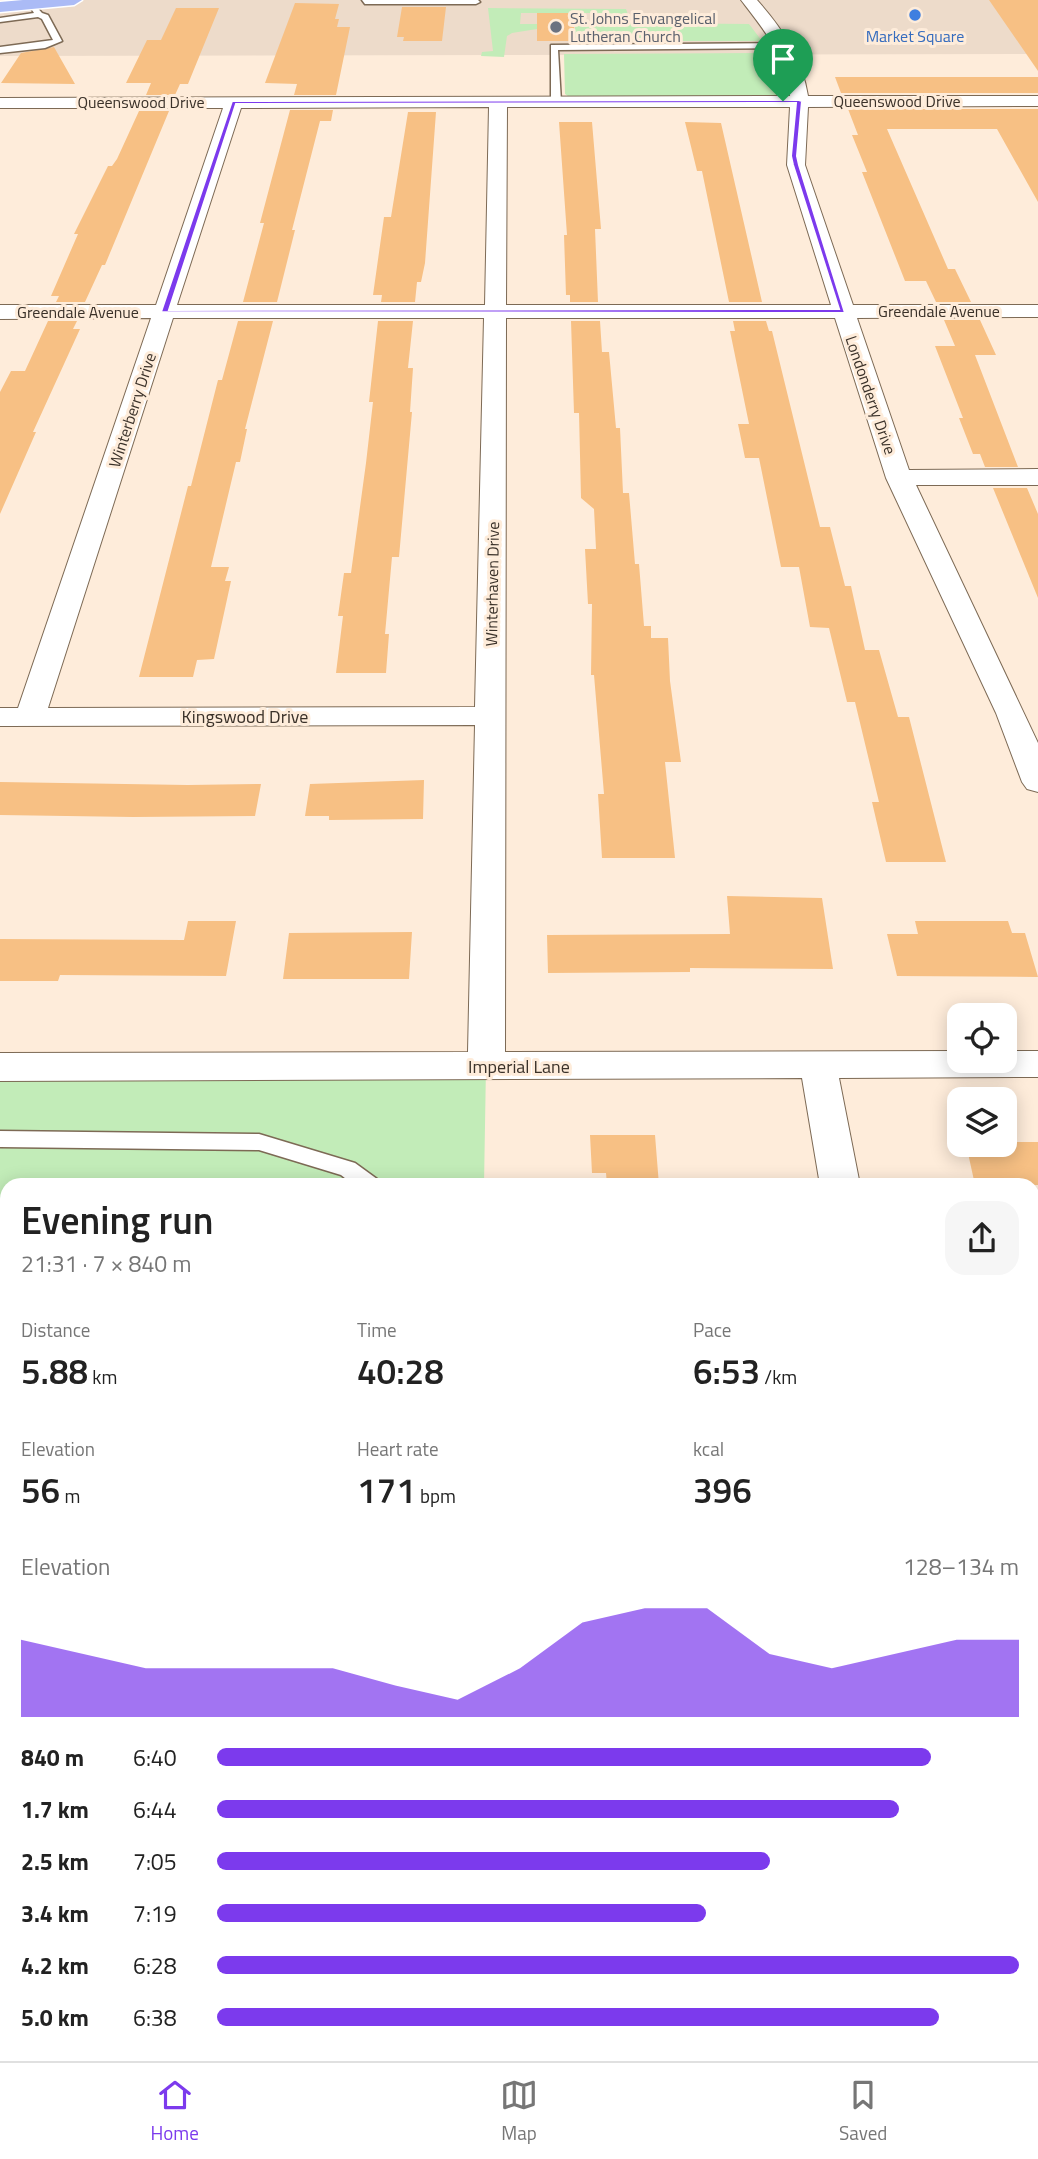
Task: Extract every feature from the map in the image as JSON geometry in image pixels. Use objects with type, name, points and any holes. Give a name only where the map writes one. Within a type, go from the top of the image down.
[{"type":"highway","points":[[10,4],[36,10],[74,0]]},
{"type":"street","name":"Londonderry Drive","points":[[749,0],[786,46],[795,71],[799,101],[794,156],[796,165],[900,478],[1011,713],[1038,782]]},
{"type":"street","name":"Queenswood Drive","points":[[0,103],[1038,101]]},
{"type":"street","name":"Winterberry Drive","points":[[30,717],[234,102]]},
{"type":"street","name":"Winterhaven Drive","points":[[486,1066],[498,102]]},
{"type":"street","name":"Greendale Avenue","points":[[0,312],[1038,311]]},
{"type":"street","points":[[900,478],[1038,477]]},
{"type":"street","name":"Kingswood Drive","points":[[0,717],[491,716]]},
{"type":"street","name":"Imperial Lane","points":[[0,1067],[1038,1064]]},
{"type":"street","points":[[818,1065],[839,1178]]},
{"type":"lane","points":[[365,2],[476,2]]},
{"type":"lane","points":[[0,20],[36,10],[45,17],[58,41],[46,45],[0,50]]},
{"type":"lane","points":[[556,102],[554,47],[786,46]]},
{"type":"lane","points":[[0,1139],[259,1142],[348,1169],[360,1178]]},
{"type":"shaded area","points":[[73,0],[1038,0],[1038,54],[0,56],[0,7]]},
{"type":"green space","points":[[488,8],[626,9],[631,23],[749,24],[762,41],[575,41],[575,24],[609,24],[608,13],[521,13],[520,24],[537,24],[537,29],[507,36],[504,57],[481,56],[482,52],[493,51]]},
{"type":"green space","points":[[775,49],[785,70],[789,93],[776,97],[571,98],[565,94],[564,54],[768,53],[767,50]]},
{"type":"green space","points":[[486,1066],[484,1178],[0,1178],[0,1067]]},
{"type":"building","points":[[989,0],[1038,0],[1038,71]]},
{"type":"building","points":[[295,3],[339,4],[335,19],[339,19],[337,27],[350,27],[336,95],[294,95],[297,84],[265,83]]},
{"type":"building","points":[[402,7],[446,7],[442,41],[403,41],[404,37],[397,37]]},
{"type":"building","points":[[176,8],[219,8],[188,84],[180,84],[175,95],[146,95],[151,83],[126,83],[147,40],[161,40]]},
{"type":"building","name":"St. Johns Envangelical Lutheran Church","points":[[537,13],[573,13],[575,41],[537,41]]},
{"type":"building","points":[[54,47],[75,84],[1,83],[21,53]]},
{"type":"building","points":[[835,77],[1038,77],[1038,93],[841,93]]},
{"type":"building","points":[[848,109],[1038,109],[1038,202],[997,129],[887,129],[948,269],[955,269],[971,302],[936,302],[926,281],[905,281],[862,172],[867,172],[852,135],[858,135]]},
{"type":"building","points":[[290,110],[333,110],[331,121],[320,121],[277,302],[243,302],[264,223],[260,223]]},
{"type":"building","points":[[139,111],[169,111],[105,265],[102,265],[85,302],[56,302],[59,296],[51,296],[78,234],[74,234],[108,166],[112,166],[117,159]]},
{"type":"building","points":[[408,112],[436,112],[425,263],[421,282],[417,282],[415,302],[381,302],[382,295],[373,295],[384,217],[391,217]]},
{"type":"building","points":[[559,122],[592,122],[601,229],[595,229],[598,302],[570,302],[570,295],[566,295],[564,235],[567,235]]},
{"type":"building","points":[[685,122],[721,123],[762,302],[729,302],[702,171],[697,171]]},
{"type":"building","points":[[944,320],[980,320],[996,355],[975,355],[1018,467],[985,467],[980,454],[973,454],[959,418],[963,418],[935,346],[955,346]]},
{"type":"building","points":[[48,321],[77,321],[73,329],[80,329],[33,432],[36,432],[0,514],[0,392],[11,371],[25,371]]},
{"type":"building","points":[[238,321],[273,321],[245,429],[240,462],[236,462],[211,567],[229,567],[225,581],[231,581],[214,659],[197,660],[193,677],[139,677],[188,486],[191,486],[218,380],[222,380]]},
{"type":"building","points":[[378,321],[413,321],[408,368],[413,368],[412,412],[399,557],[392,557],[385,634],[389,634],[386,673],[336,673],[343,616],[338,616],[344,573],[351,573],[366,463],[373,402],[369,402]]},
{"type":"building","points":[[571,321],[600,321],[602,352],[609,352],[616,428],[620,428],[623,493],[629,493],[644,626],[651,626],[651,638],[668,638],[670,681],[681,762],[665,762],[675,858],[602,858],[598,794],[604,794],[594,675],[591,675],[592,604],[588,604],[585,549],[596,549],[594,509],[581,498],[579,413],[574,413]]},
{"type":"building","points":[[733,321],[766,321],[769,331],[772,331],[820,527],[830,527],[845,586],[851,586],[865,650],[879,650],[898,717],[909,717],[946,862],[886,862],[872,802],[879,802],[855,702],[847,702],[829,628],[810,627],[799,567],[781,567],[759,458],[745,458],[738,424],[749,424],[730,331],[735,331]]},
{"type":"building","points":[[993,488],[1027,488],[1038,514],[1038,598]]},
{"type":"building","points":[[424,780],[423,819],[329,820],[329,816],[305,816],[310,784]]},
{"type":"building","points":[[0,782],[261,784],[255,816],[133,817],[0,815]]},
{"type":"building","points":[[727,896],[822,898],[833,969],[690,968],[690,972],[548,973],[547,935],[730,934]]},
{"type":"building","points":[[188,921],[236,921],[226,976],[60,975],[58,981],[0,981],[0,939],[184,940]]},
{"type":"building","points":[[915,921],[1008,921],[1012,933],[1025,933],[1038,977],[897,976],[887,934],[918,934]]},
{"type":"building","points":[[412,932],[409,979],[283,979],[289,933]]},
{"type":"building","points":[[590,1135],[655,1135],[658,1178],[606,1178],[606,1173],[592,1173]]},
{"type":"building","points":[[1017,1142],[1038,1142],[1038,1178],[973,1178],[969,1157],[1017,1157]]},
{"type":"place","name":"Market Square","points":[[915,15]]},
{"type":"place","name":"St. Johns Envangelical Lutheran Church","points":[[556,27]]},
{"type":"route","points":[[783,101],[799,101],[794,156],[843,311],[164,312],[234,102],[783,101]]}]
